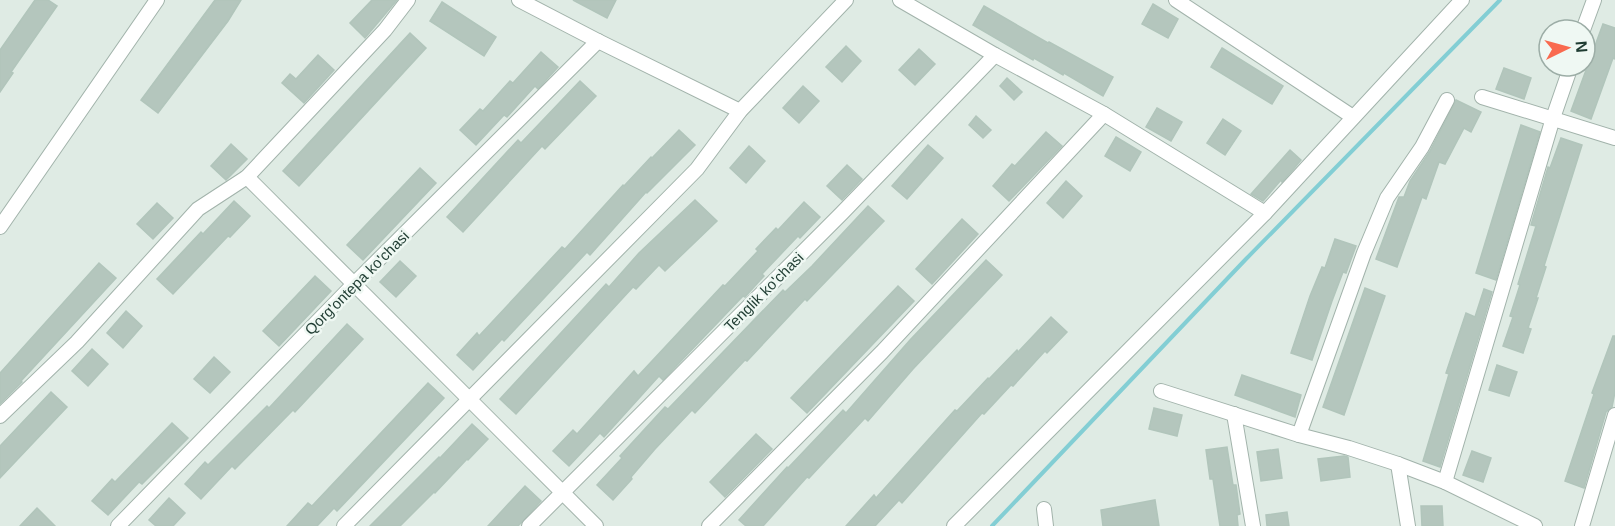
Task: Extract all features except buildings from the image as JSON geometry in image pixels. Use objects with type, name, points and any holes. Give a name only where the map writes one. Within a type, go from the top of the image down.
[{"type":"street","points":[[0,227],[158,0]]},
{"type":"street","points":[[0,416],[77,342],[198,209],[247,177],[385,30],[408,0]]},
{"type":"street","points":[[519,0],[740,111]]},
{"type":"street","points":[[344,526],[698,170],[740,111],[846,0]]},
{"type":"street","points":[[900,0],[1104,114],[1264,213]]},
{"type":"street","points":[[1176,0],[1353,117]]},
{"type":"street","points":[[954,526],[1264,213],[1462,0]]},
{"type":"street","points":[[1587,18],[1594,0]]},
{"type":"street","name":"Qorg'ontepa ko'chasi","points":[[118,526],[354,284],[598,41]]},
{"type":"street","name":"Tenglik ko'chasi","points":[[529,526],[841,214],[995,55]]},
{"type":"street","points":[[1445,482],[1567,78]]},
{"type":"street","points":[[1482,97],[1615,138]]},
{"type":"street","points":[[1299,435],[1364,253],[1387,198],[1422,147],[1447,100]]},
{"type":"street","points":[[709,526],[882,352],[1104,114]]},
{"type":"street","points":[[247,177],[596,526]]},
{"type":"street","points":[[1161,390],[1299,435],[1398,464],[1445,482],[1534,526]]},
{"type":"street","points":[[1234,414],[1253,526]]},
{"type":"street","points":[[1582,526],[1615,415]]},
{"type":"street","points":[[1398,464],[1408,526]]},
{"type":"street","points":[[1044,509],[1046,526]]},
{"type":"waterway","points":[[992,526],[1246,259],[1500,0]]}]
